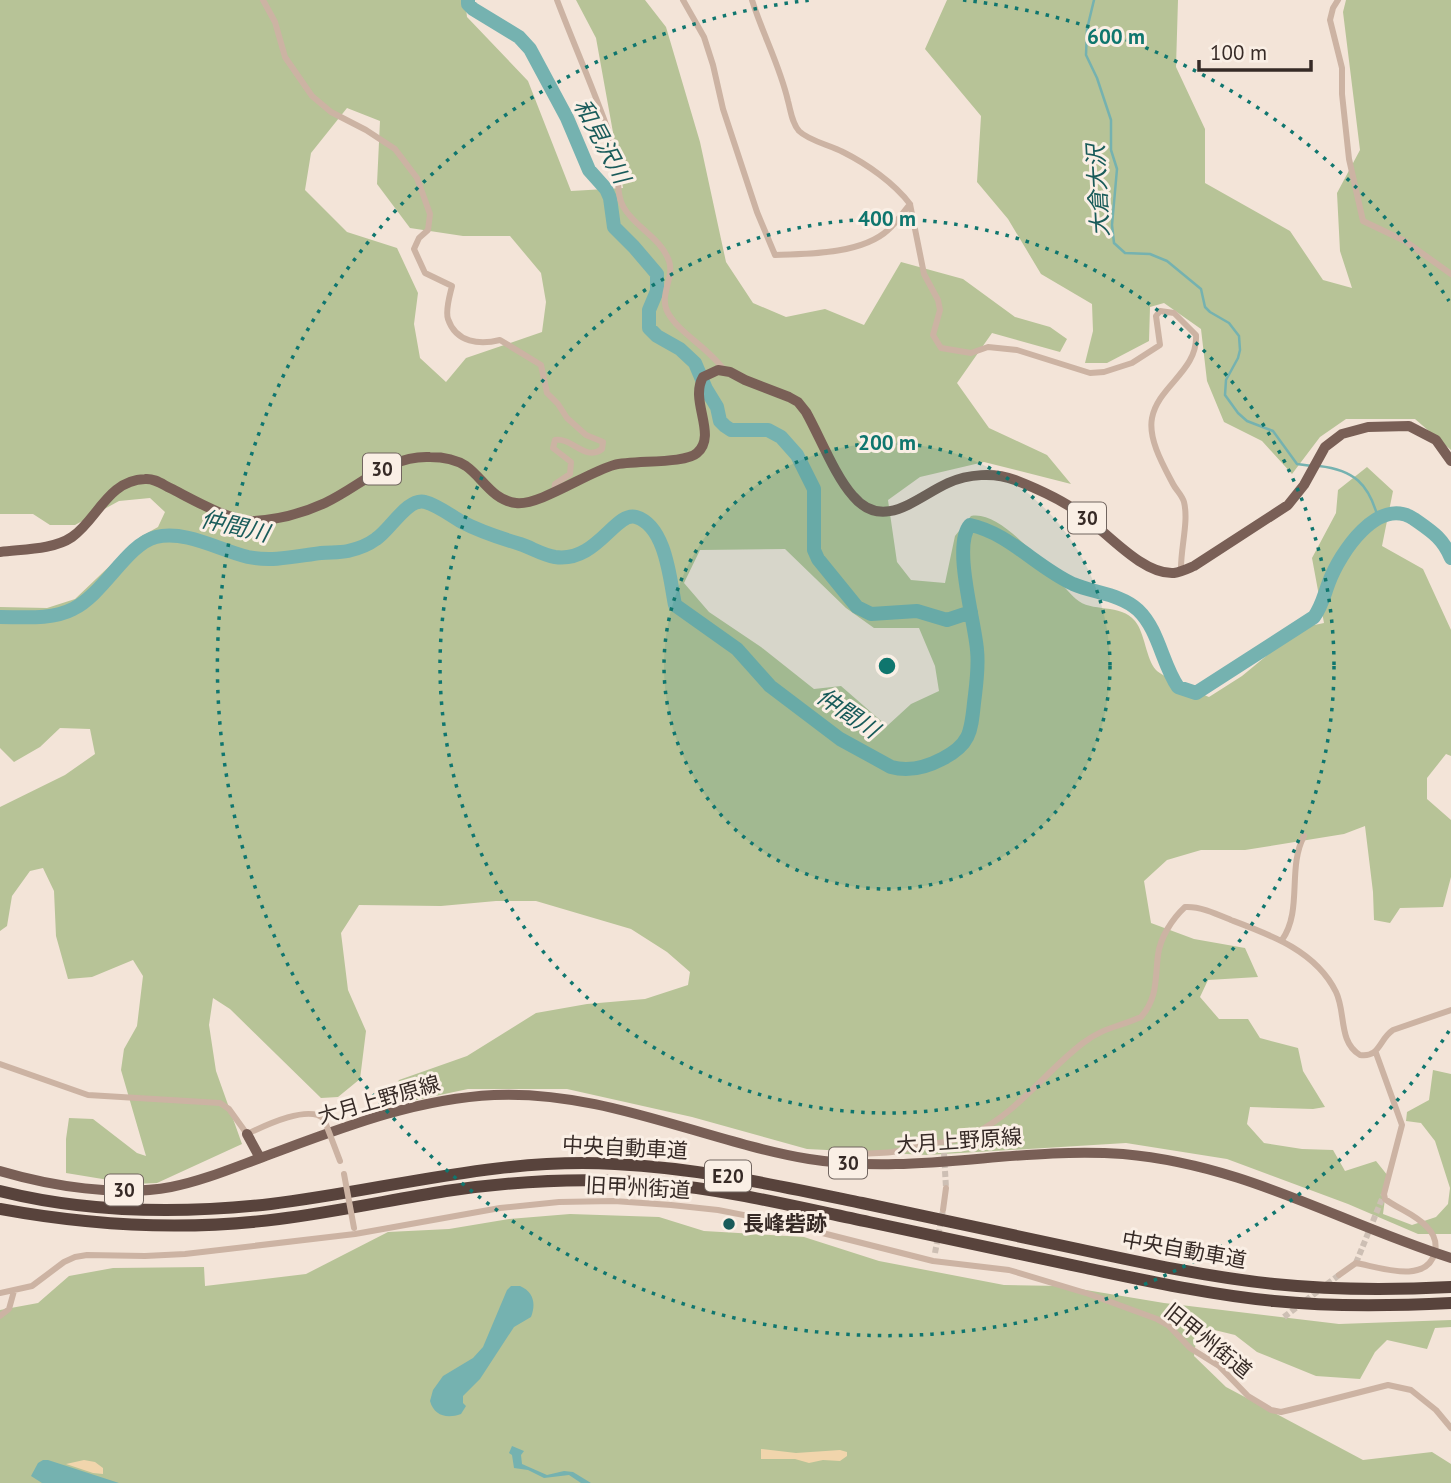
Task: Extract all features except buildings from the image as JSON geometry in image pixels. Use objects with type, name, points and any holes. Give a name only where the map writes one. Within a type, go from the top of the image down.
[{"type":"highway","name":"中央自動車道","points":[[0,1191],[92,1207],[189,1210],[273,1203],[520,1165],[570,1163],[649,1166],[767,1183],[1231,1279],[1364,1289],[1451,1287]]},
{"type":"highway","name":"中央自動車道","points":[[0,1209],[86,1223],[132,1226],[228,1224],[278,1220],[447,1191],[529,1181],[638,1182],[689,1187],[772,1201],[1134,1278],[1227,1295],[1328,1305],[1451,1303]]},
{"type":"main road","name":"30","points":[[0,552],[51,544],[73,536],[108,496],[142,479],[158,482],[230,516],[252,521],[315,507],[387,466],[416,457],[442,458],[458,462],[472,471],[495,495],[509,502],[526,503],[611,466],[681,459],[698,453],[706,433],[698,388],[703,377],[721,370],[798,402],[850,493],[869,508],[885,512],[899,510],[947,483],[965,477],[984,475],[1007,478],[1053,496],[1072,507],[1146,566],[1167,573],[1181,572]]},
{"type":"main road","points":[[1181,572],[1203,561],[1288,505],[1304,485],[1325,447],[1342,434],[1368,426],[1409,426],[1436,440],[1451,461]]},
{"type":"main road","name":"大月上野原線","points":[[0,1171],[75,1186],[146,1190],[188,1183],[373,1117],[409,1107],[462,1098],[548,1096],[599,1104],[789,1155],[837,1162],[889,1165],[1089,1153],[1163,1159],[1197,1165],[1251,1180],[1451,1258]]},
{"type":"main road","points":[[247,1134],[260,1158]]},
{"type":"street","points":[[263,0],[275,22],[285,57],[312,96],[331,112],[366,130],[394,149],[417,178],[430,214],[428,230],[419,238],[414,249],[425,273],[452,285],[447,317],[453,329],[466,340],[484,344],[500,340],[541,365],[547,393],[567,418],[586,435],[603,442],[602,449],[593,454],[563,439],[555,440],[553,448],[571,462],[570,474],[555,484],[554,491]]},
{"type":"street","points":[[557,0],[616,153],[624,208],[660,245],[669,261],[670,273],[664,292],[668,313],[717,359],[721,370]]},
{"type":"street","points":[[683,0],[704,37],[723,109],[757,212],[775,255],[820,254],[858,245],[887,232],[910,204]]},
{"type":"street","points":[[752,0],[760,26],[781,71],[792,120],[800,132],[844,152],[879,175],[904,195],[910,204],[924,274],[938,300],[940,310],[933,335],[941,348],[971,353],[988,347],[1017,350],[1090,373],[1104,372],[1132,363],[1160,345],[1156,316],[1160,311],[1174,313],[1196,335],[1197,349],[1181,375],[1156,404],[1151,420],[1158,454],[1184,501],[1181,572]]},
{"type":"street","points":[[1338,0],[1330,20],[1342,68],[1349,159],[1363,221],[1405,241],[1451,274]]},
{"type":"street","points":[[1282,940],[1292,914],[1298,848],[1304,836]]},
{"type":"street","points":[[837,1162],[860,1153],[894,1152],[929,1144],[943,1144],[975,1133],[1031,1092],[1068,1055],[1095,1034],[1141,1017],[1156,991],[1160,944],[1185,907],[1216,914],[1282,940],[1316,964],[1335,989],[1340,1001],[1346,1038],[1352,1049],[1365,1056],[1376,1053],[1389,1032],[1451,1010]]},
{"type":"street","points":[[1339,1275],[1356,1264],[1410,1272],[1428,1266],[1435,1253],[1435,1241],[1429,1229],[1385,1199],[1402,1125],[1376,1053]]},
{"type":"street","points":[[0,1065],[88,1095],[220,1103],[229,1109],[247,1134],[302,1113],[317,1114],[324,1119],[340,1161],[355,1231]]},
{"type":"street","points":[[943,1144],[944,1153]]},
{"type":"street","points":[[943,1210],[946,1188]]},
{"type":"street","name":"旧甲州街道","points":[[0,1293],[32,1286],[75,1257],[185,1254],[500,1208],[559,1202],[614,1201],[671,1205],[779,1222],[933,1261],[1009,1270],[1089,1294],[1168,1325],[1190,1348],[1219,1366],[1248,1396],[1271,1410],[1281,1412],[1388,1385],[1411,1390],[1436,1410],[1451,1428]]},
{"type":"street","points":[[933,1261],[935,1253]]},
{"type":"street","points":[[0,1316],[9,1309],[14,1291]]},
{"type":"green space","points":[[0,0],[465,0],[467,17],[528,81],[571,191],[623,188],[596,38],[576,0],[645,0],[666,27],[700,142],[726,262],[753,303],[786,317],[825,309],[864,325],[901,262],[963,279],[1015,317],[1050,327],[1067,339],[1060,352],[992,333],[957,383],[989,428],[1047,455],[1071,484],[984,462],[920,477],[888,500],[897,562],[911,580],[945,583],[955,536],[971,516],[984,517],[1013,534],[1076,599],[1090,606],[1129,615],[1141,632],[1156,670],[1209,697],[1242,676],[1300,628],[1324,623],[1312,558],[1336,513],[1338,490],[1367,467],[1393,491],[1382,546],[1423,569],[1451,630],[1451,756],[1446,754],[1427,778],[1427,799],[1451,820],[1451,877],[1443,907],[1400,908],[1390,923],[1374,920],[1365,826],[1344,834],[1245,850],[1201,850],[1167,860],[1144,881],[1151,923],[1194,939],[1245,948],[1258,977],[1208,980],[1200,997],[1219,1019],[1248,1019],[1260,1038],[1298,1048],[1303,1071],[1325,1107],[1250,1107],[1247,1124],[1264,1143],[1302,1149],[1333,1150],[1345,1171],[1376,1161],[1388,1176],[1383,1214],[1412,1225],[1436,1217],[1448,1204],[1450,1188],[1435,1141],[1421,1123],[1406,1121],[1407,1112],[1429,1100],[1433,1070],[1451,1074],[1451,1234],[1418,1234],[1348,1204],[1227,1159],[1126,1143],[927,1155],[807,1149],[692,1117],[567,1089],[468,1089],[393,1105],[393,1089],[399,1080],[467,1056],[536,1013],[587,1004],[645,999],[688,985],[690,972],[667,952],[631,929],[536,901],[496,901],[441,906],[359,905],[341,933],[348,990],[366,1031],[360,1079],[338,1097],[321,1098],[230,1009],[213,998],[209,1025],[216,1071],[242,1144],[157,1183],[133,1184],[66,1173],[69,1118],[93,1119],[137,1153],[146,1156],[121,1070],[124,1049],[137,1026],[143,976],[133,960],[92,977],[68,979],[56,936],[54,891],[43,868],[30,871],[12,896],[7,926],[0,931],[0,807],[65,775],[95,754],[90,729],[60,728],[40,747],[14,762],[0,748],[0,607],[47,608],[75,599],[140,537],[158,527],[165,512],[150,498],[119,501],[75,525],[50,525],[33,514],[0,514]],"holes":[[[347,108],[380,121],[377,184],[410,228],[463,236],[510,236],[541,273],[546,302],[542,332],[466,358],[446,382],[420,358],[414,324],[418,293],[397,248],[347,232],[305,190],[311,153]],[[785,549],[846,608],[874,628],[919,628],[935,666],[939,691],[911,704],[887,726],[841,686],[814,689],[761,647],[709,612],[684,583],[700,550]]]},
{"type":"green space","points":[[947,0],[1178,0],[1176,67],[1205,129],[1205,183],[1290,231],[1323,280],[1352,288],[1340,251],[1337,193],[1360,150],[1343,12],[1346,0],[1451,0],[1451,450],[1415,419],[1346,419],[1320,437],[1292,474],[1262,441],[1224,422],[1207,381],[1201,329],[1164,303],[1150,307],[1149,341],[1107,363],[1085,363],[1093,331],[1092,304],[1041,274],[1008,219],[977,182],[981,116],[925,49]]},
{"type":"green space","points":[[570,1214],[659,1217],[704,1231],[804,1237],[879,1261],[1004,1285],[1062,1286],[1164,1303],[1339,1324],[1451,1320],[1451,1327],[1435,1328],[1427,1349],[1387,1340],[1375,1352],[1360,1379],[1316,1376],[1257,1352],[1235,1335],[1198,1326],[1194,1356],[1226,1387],[1363,1460],[1432,1452],[1451,1464],[1451,1483],[0,1483],[0,1310],[38,1303],[69,1276],[113,1268],[204,1267],[205,1286],[306,1274],[388,1232],[449,1229],[509,1219]]},
{"type":"sand","points":[[761,1449],[796,1453],[840,1450],[847,1452],[847,1456],[840,1461],[809,1463],[795,1459],[761,1459]]},
{"type":"sand","points":[[84,1460],[95,1462],[103,1468],[103,1474],[66,1464]]},
{"type":"water","points":[[511,1286],[520,1286],[533,1299],[531,1317],[514,1327],[480,1379],[463,1396],[466,1406],[461,1414],[446,1416],[438,1413],[430,1401],[433,1390],[443,1376],[473,1358],[483,1347],[507,1290]]},
{"type":"water","points":[[512,1446],[524,1451],[521,1455],[522,1464],[547,1475],[573,1472],[591,1483],[581,1483],[569,1475],[544,1478],[528,1470],[514,1468],[512,1455],[509,1453]]},
{"type":"water","points":[[43,1460],[119,1483],[42,1483],[31,1476],[38,1463]]},
{"type":"waterway","name":"和見沢川","points":[[468,0],[473,9],[519,37],[530,49],[567,118],[589,170],[606,189],[614,227],[657,274],[657,291],[649,310],[649,328],[695,363],[717,407],[720,421],[725,426],[731,430],[768,430],[781,437],[797,455],[814,489],[814,550],[818,559],[857,607],[871,614],[917,611],[947,620],[971,612]]},
{"type":"waterway","name":"大倉大沢","points":[[1094,0],[1087,29],[1086,55],[1111,120],[1111,150],[1117,169],[1112,225],[1114,243],[1125,253],[1150,254],[1167,261],[1201,289],[1205,307],[1229,323],[1239,336],[1240,350],[1226,380],[1225,395],[1247,421],[1273,431],[1297,464],[1312,466]]},
{"type":"waterway","name":"大倉大沢","points":[[1319,466],[1342,471],[1358,481],[1370,496],[1378,518]]},
{"type":"waterway","name":"仲間川","points":[[0,617],[47,616],[73,609],[95,592],[135,549],[156,537],[191,538],[257,558],[276,559],[345,552],[373,541],[412,504],[425,502],[469,526],[551,556],[570,557],[594,545],[628,517],[636,517],[646,522],[660,542],[675,605],[737,649],[770,686],[840,739],[891,767],[911,769],[929,765],[951,754],[964,743],[970,730],[978,663],[963,549],[970,525],[997,535],[1073,584],[1115,597],[1138,610],[1151,627],[1178,687],[1196,693],[1314,617],[1342,557],[1351,543],[1374,521],[1387,515],[1400,514],[1414,519],[1440,540],[1451,558]]},
{"type":"tunnel","points":[[944,1153],[946,1188]]},
{"type":"tunnel","points":[[1356,1263],[1384,1194]]},
{"type":"tunnel","points":[[935,1253],[943,1210]]},
{"type":"tunnel","points":[[1284,1317],[1339,1275]]},
{"type":"place","name":"長峰砦跡","points":[[729,1224]]}]
